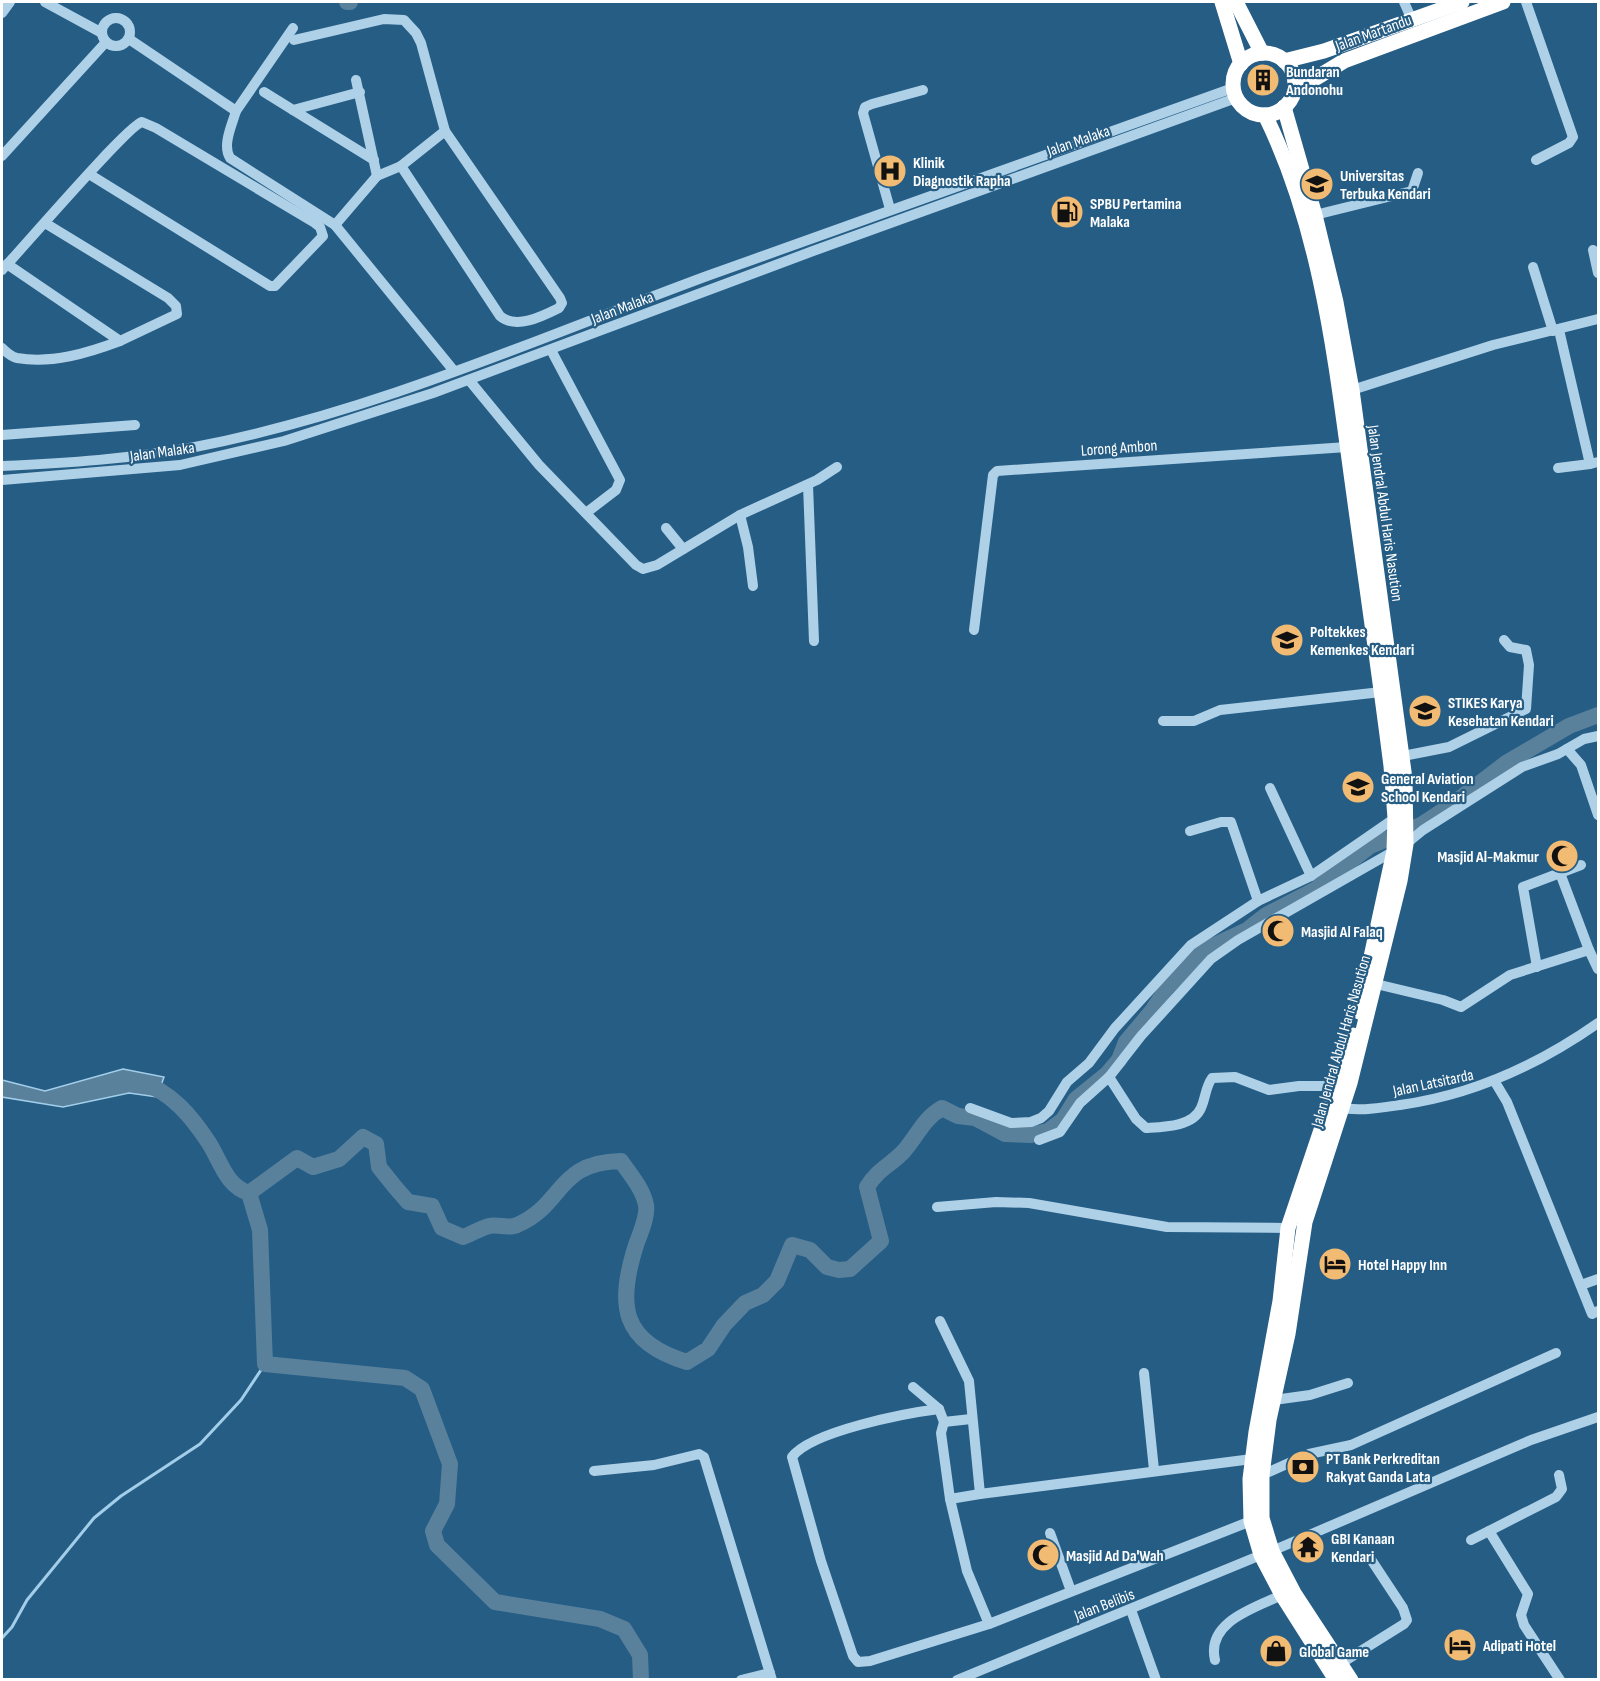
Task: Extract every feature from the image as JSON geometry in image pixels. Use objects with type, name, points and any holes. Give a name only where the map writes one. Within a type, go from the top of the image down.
[{"type":"highway","points":[[1222,2],[1241,64]]},
{"type":"highway","points":[[1236,2],[1262,53]]},
{"type":"highway","name":"Jalan Martandu","points":[[1284,61],[1324,51],[1462,2]]},
{"type":"highway","name":"Jalan Martandu","points":[[1293,92],[1344,61],[1503,2]]},
{"type":"highway","points":[[1262,53],[1284,61],[1294,80],[1293,92],[1284,107],[1265,115],[1248,111],[1235,93],[1234,75],[1241,64],[1250,56],[1262,53]]},
{"type":"highway","name":"Jalan Jendral Abdul Haris Nasution","points":[[1284,107],[1316,215],[1330,304],[1347,447],[1403,756],[1400,844],[1376,984],[1336,1107],[1305,1222],[1288,1334],[1262,1475],[1262,1518],[1266,1553],[1336,1680]]},
{"type":"highway","name":"Jalan Jendral Abdul Haris Nasution","points":[[1265,115],[1290,169],[1330,304],[1352,390],[1377,620],[1381,692],[1401,818]]},
{"type":"highway","name":"Jalan Jendral Abdul Haris Nasution","points":[[1351,1680],[1304,1619],[1282,1595],[1251,1521],[1252,1460],[1279,1311],[1288,1228],[1336,1107],[1338,1086],[1394,880]]},
{"type":"street","points":[[2,14],[10,2]]},
{"type":"street","points":[[45,2],[115,46],[129,39]]},
{"type":"street","points":[[1404,2],[1412,20]]},
{"type":"street","points":[[1526,2],[1573,137],[1569,143],[1536,160]]},
{"type":"street","points":[[2,156],[104,37],[108,21],[120,18],[129,27],[129,39]]},
{"type":"street","points":[[294,40],[384,19],[404,20],[416,33],[421,43],[445,131],[560,298],[562,303],[560,308],[519,323],[506,321],[401,166]]},
{"type":"street","points":[[292,28],[236,111],[226,150],[230,158],[335,225],[452,368]]},
{"type":"street","points":[[129,39],[236,111]]},
{"type":"street","points":[[356,80],[377,176]]},
{"type":"street","points":[[890,209],[863,113],[865,107],[872,104],[923,90]]},
{"type":"street","points":[[264,92],[374,160]]},
{"type":"street","points":[[293,110],[360,92]]},
{"type":"street","name":"Jalan Malaka","points":[[2,466],[118,459],[202,446],[324,415],[598,318],[890,209],[1235,93]]},
{"type":"street","name":"Jalan Malaka","points":[[2,480],[180,465],[284,441],[469,380],[603,331],[1235,93]]},
{"type":"street","points":[[89,174],[270,286],[275,286],[323,237],[315,223],[147,123],[137,123],[132,127],[89,174],[45,224],[4,267],[120,341]]},
{"type":"street","points":[[335,225],[377,176],[401,166],[445,131]]},
{"type":"street","points":[[1316,215],[1412,191],[1418,173]]},
{"type":"street","points":[[2,360],[76,356],[120,341],[175,317],[176,306],[168,298],[45,224]]},
{"type":"street","points":[[1593,250],[1599,273]]},
{"type":"street","points":[[1533,267],[1556,330],[1594,463],[1558,468]]},
{"type":"street","points":[[598,318],[603,331]]},
{"type":"street","points":[[1352,390],[1493,345],[1599,319]]},
{"type":"street","points":[[2,348],[15,358]]},
{"type":"street","points":[[551,350],[620,480],[616,490],[586,513]]},
{"type":"street","points":[[469,380],[539,465],[640,568],[652,567],[740,515],[808,484],[837,467]]},
{"type":"street","points":[[2,435],[135,424]]},
{"type":"street","name":"Lorong Ambon","points":[[974,630],[993,475],[997,471],[1347,447]]},
{"type":"street","points":[[808,484],[814,641]]},
{"type":"street","points":[[740,515],[748,547],[753,586]]},
{"type":"street","points":[[666,528],[683,549]]},
{"type":"street","points":[[1403,756],[1449,747],[1526,709],[1529,665],[1527,650],[1510,646],[1504,640]]},
{"type":"street","points":[[1164,721],[1194,721],[1220,710],[1381,692]]},
{"type":"street","points":[[1039,1140],[1060,1132],[1080,1103],[1109,1077],[1140,1036],[1210,959],[1522,767],[1567,749],[1584,739],[1599,736]]},
{"type":"street","points":[[1567,749],[1581,765],[1598,815]]},
{"type":"street","points":[[1270,788],[1311,876]]},
{"type":"street","points":[[970,1108],[1011,1123],[1030,1122],[1041,1118],[1049,1111],[1067,1082],[1089,1063],[1115,1028],[1191,945],[1258,901],[1311,876],[1401,818]]},
{"type":"street","points":[[1190,831],[1221,822],[1231,822],[1258,901]]},
{"type":"street","points":[[1537,967],[1523,887],[1581,865]]},
{"type":"street","points":[[1560,873],[1589,950],[1599,969]]},
{"type":"street","points":[[1376,984],[1443,1000],[1461,1007],[1501,979],[1589,950]]},
{"type":"street","name":"Jalan Latsitarda","points":[[1336,1107],[1366,1110],[1461,1094],[1495,1082],[1599,1023]]},
{"type":"street","points":[[1109,1077],[1136,1119],[1146,1128],[1177,1124],[1196,1116],[1212,1078],[1235,1077],[1269,1090],[1299,1086],[1338,1086]]},
{"type":"street","points":[[1495,1082],[1507,1102],[1592,1314],[1599,1311]]},
{"type":"street","points":[[937,1207],[996,1202],[1029,1203],[1167,1227],[1288,1228]]},
{"type":"street","points":[[1581,1284],[1599,1279]]},
{"type":"street","points":[[940,1321],[969,1381],[980,1494]]},
{"type":"street","points":[[1262,1475],[1309,1454],[1351,1445],[1556,1353]]},
{"type":"street","points":[[1144,1372],[1154,1470]]},
{"type":"street","points":[[1274,1400],[1310,1395],[1347,1383]]},
{"type":"street","points":[[913,1387],[939,1409],[944,1422],[941,1433],[950,1499],[967,1571],[989,1624]]},
{"type":"street","points":[[939,1409],[887,1416],[802,1448],[793,1455],[792,1461],[821,1561],[858,1662],[870,1661],[989,1624],[1251,1521]]},
{"type":"street","name":"Jalan Belibis","points":[[957,1680],[1131,1610],[1532,1440],[1599,1417]]},
{"type":"street","points":[[944,1422],[971,1419]]},
{"type":"street","points":[[594,1471],[643,1467],[699,1454],[704,1457],[771,1676],[741,1680]]},
{"type":"street","points":[[950,1499],[1154,1470],[1252,1460]]},
{"type":"street","points":[[1471,1540],[1561,1493],[1558,1475]]},
{"type":"street","points":[[1489,1531],[1527,1594],[1521,1615],[1524,1625],[1560,1680]]},
{"type":"street","points":[[1050,1533],[1071,1591]]},
{"type":"street","points":[[1340,1664],[1407,1620],[1402,1608],[1372,1561]]},
{"type":"street","points":[[1215,1660],[1212,1648],[1214,1638],[1222,1629],[1245,1612],[1282,1595]]},
{"type":"street","points":[[1131,1610],[1156,1680]]},
{"type":"water","points":[[123,1069],[164,1077],[157,1097],[129,1093],[63,1107],[2,1097],[2,1080],[45,1091]]},
{"type":"waterway","points":[[249,1193],[297,1158],[313,1167],[339,1159],[363,1137],[376,1144],[379,1167],[408,1202],[432,1206],[442,1228],[463,1237],[489,1226],[517,1225],[544,1207],[572,1176],[600,1163],[621,1161],[639,1187],[646,1205],[646,1214],[630,1266],[627,1286],[626,1303],[630,1318],[637,1332],[649,1344],[665,1354],[687,1362],[708,1349],[724,1325],[745,1303],[763,1295],[777,1281],[792,1245],[810,1250],[827,1267],[839,1270],[850,1269],[881,1241],[867,1187],[904,1151],[935,1112],[942,1108],[958,1116],[975,1118],[1005,1134],[1031,1135],[1048,1131],[1063,1120],[1076,1099],[1107,1074],[1119,1060],[1126,1042],[1152,1011],[1167,988],[1202,951],[1247,930],[1266,915],[1316,889],[1370,846],[1421,825],[1506,763],[1569,726],[1598,715]]},
{"type":"waterway","points":[[140,1082],[151,1086],[180,1106],[209,1143],[229,1179],[241,1190],[249,1193],[260,1230],[265,1364],[405,1378],[422,1389],[450,1464],[447,1504],[433,1531],[437,1545],[495,1602],[600,1619],[624,1629],[640,1655],[641,1680]]},
{"type":"waterway","points":[[2,1638],[12,1627],[27,1600],[94,1518],[121,1496],[200,1444],[241,1400],[265,1364]]},
{"type":"place","name":"Bundaran Andonohu","points":[[1263,80]]},
{"type":"place","name":"Klinik Diagnostik Rapha","points":[[890,171]]},
{"type":"place","name":"Universitas Terbuka Kendari","points":[[1317,184]]},
{"type":"place","name":"SPBU Pertamina Malaka","points":[[1067,212]]},
{"type":"place","name":"Poltekkes Kemenkes Kendari","points":[[1287,640]]},
{"type":"place","name":"STIKES Karya Kesehatan Kendari","points":[[1425,711]]},
{"type":"place","name":"General Aviation School Kendari","points":[[1358,787]]},
{"type":"place","name":"Masjid Al-Makmur","points":[[1562,856]]},
{"type":"place","name":"Masjid Al Falaq","points":[[1278,931]]},
{"type":"place","name":"Hotel Happy Inn","points":[[1335,1264]]},
{"type":"place","name":"PT Bank Perkreditan Rakyat Ganda Lata","points":[[1303,1467]]},
{"type":"place","name":"GBI Kanaan Kendari","points":[[1308,1547]]},
{"type":"place","name":"Masjid Ad Da'Wah","points":[[1043,1555]]},
{"type":"place","name":"Adipati Hotel","points":[[1460,1645]]},
{"type":"place","name":"Global Game","points":[[1276,1651]]}]
